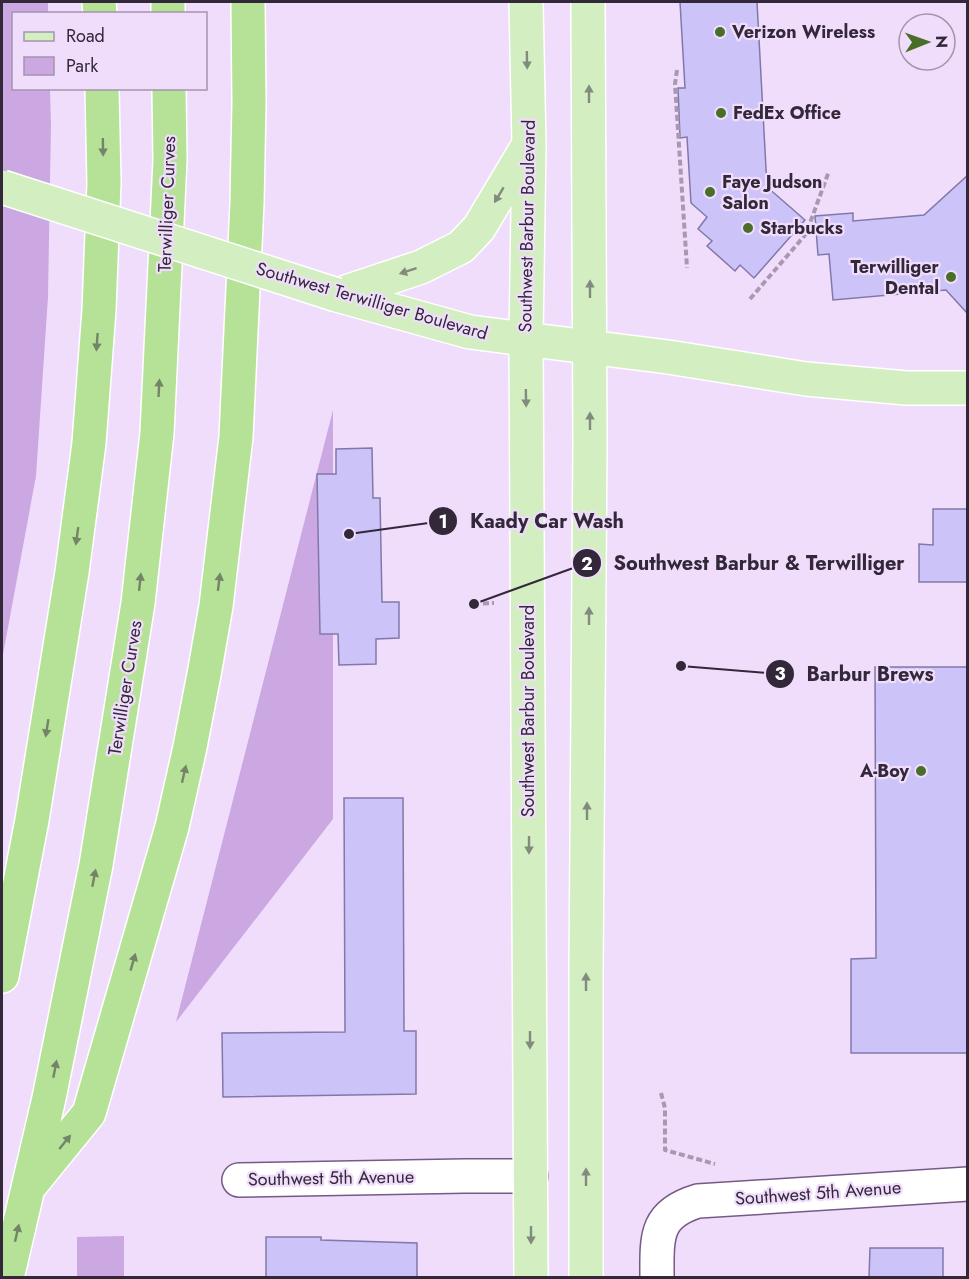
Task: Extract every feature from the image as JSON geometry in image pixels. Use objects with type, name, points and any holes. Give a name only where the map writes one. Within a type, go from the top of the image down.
[{"type":"highway","points":[[28,1188],[89,1113],[172,827],[213,627],[236,437],[247,203],[248,2]]},
{"type":"highway","points":[[2,975],[32,820],[72,572],[89,443],[99,310],[104,183],[102,90]]},
{"type":"highway","name":"Terwilliger Curves","points":[[7,1278],[49,1098],[96,865],[138,603],[157,433],[170,160],[169,90]]},
{"type":"main road","name":"Southwest Barbur Boulevard","points":[[526,2],[529,145],[526,339],[531,1278]]},
{"type":"main road","points":[[586,1278],[590,347],[588,2]]},
{"type":"main road","points":[[337,295],[421,267],[461,247],[479,228],[529,145]]},
{"type":"main road","name":"Southwest Terwilliger Boulevard","points":[[2,188],[337,295],[470,332],[668,357],[840,383],[906,388],[968,388]]},
{"type":"street","name":"Southwest 5th Avenue","points":[[238,1180],[531,1176]]},
{"type":"street","name":"Southwest 5th Avenue","points":[[657,1278],[657,1242],[661,1228],[671,1214],[683,1206],[698,1201],[968,1184]]},
{"type":"path","points":[[677,70],[675,84],[687,268]]},
{"type":"path","points":[[750,299],[806,234],[829,171]]},
{"type":"path","points":[[661,1093],[665,1108],[665,1150],[733,1168],[732,1199]]},
{"type":"green space","points":[[2,2],[48,2],[48,12],[12,12],[12,90],[50,90],[51,125],[48,297],[36,476],[2,660]]},
{"type":"green space","points":[[333,410],[333,819],[176,1022]]},
{"type":"green space","points":[[124,1236],[124,1277],[77,1277],[77,1237]]},
{"type":"building","points":[[680,2],[757,2],[767,187],[805,220],[754,278],[740,265],[735,271],[707,246],[712,241],[698,229],[707,217],[691,203],[687,137],[680,138],[678,88],[685,88]]},
{"type":"building","points":[[968,175],[968,314],[946,290],[833,300],[829,254],[818,255],[815,216],[853,213],[853,221],[924,215]]},
{"type":"building","points":[[372,448],[373,498],[380,498],[382,602],[399,602],[399,638],[376,639],[376,664],[339,665],[338,634],[320,634],[317,474],[336,474],[336,449]]},
{"type":"building","points":[[933,509],[968,509],[968,582],[919,582],[919,544],[933,545]]},
{"type":"building","name":"A-Boy","points":[[875,667],[968,667],[968,1053],[851,1053],[851,959],[876,958]]},
{"type":"building","points":[[344,798],[403,798],[404,1031],[416,1031],[416,1094],[223,1097],[222,1033],[345,1032]]},
{"type":"building","points":[[266,1237],[321,1237],[321,1240],[417,1243],[417,1278],[266,1278]]},
{"type":"building","points":[[870,1248],[943,1248],[943,1278],[869,1278]]},
{"type":"place","name":"Verizon Wireless","points":[[720,32]]},
{"type":"place","name":"FedEx Office","points":[[721,113]]},
{"type":"place","name":"Faye Judson Salon","points":[[710,192]]},
{"type":"place","name":"Starbucks","points":[[748,228]]},
{"type":"place","name":"Terwilliger Dental","points":[[951,277]]},
{"type":"place","name":"Kaady Car Wash","points":[[349,534]]},
{"type":"place","name":"Southwest Barbur & Terwilliger","points":[[474,604]]},
{"type":"place","name":"Barbur Brews","points":[[681,666]]},
{"type":"place","name":"A-Boy","points":[[921,771]]}]
